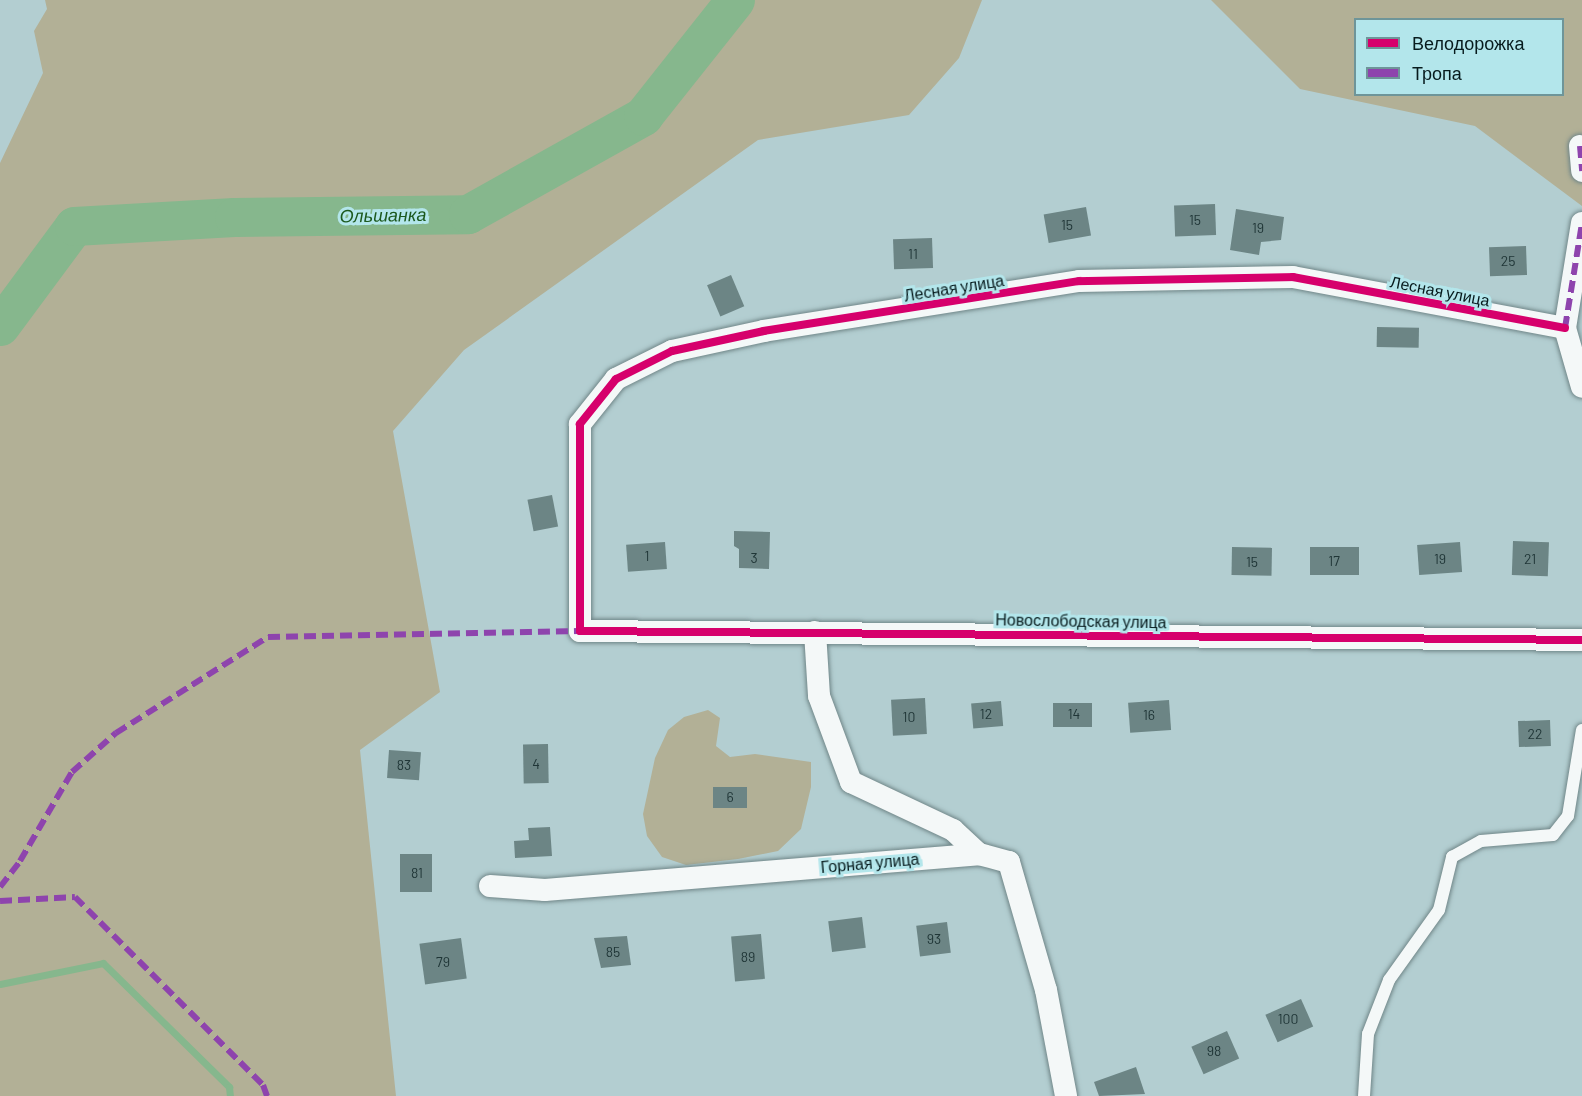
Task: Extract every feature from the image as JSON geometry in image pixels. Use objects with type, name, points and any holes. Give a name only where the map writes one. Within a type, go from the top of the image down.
[{"type":"street","points":[[1580,146],[1582,171]]},
{"type":"street","points":[[1582,223],[1564,328],[1582,387]]},
{"type":"street","name":"Лесная улица","points":[[580,631],[580,424],[616,379],[672,351],[764,331],[1079,282],[1293,277],[1564,328]]},
{"type":"street","name":"Новослободская улица","points":[[580,631],[1582,640]]},
{"type":"street","points":[[815,632],[819,696],[851,782],[952,830],[979,854]]},
{"type":"street","name":"Горная улица","points":[[490,886],[545,890],[979,854],[1009,862],[1046,990],[1066,1096]]},
{"type":"lane","points":[[1364,1096],[1368,1034],[1389,980],[1439,910],[1452,857],[1481,841],[1553,835],[1568,816],[1582,730]]},
{"type":"shaded area","points":[[45,0],[982,0],[959,58],[909,115],[758,140],[464,350],[393,431],[440,692],[360,750],[396,1096],[0,1096],[0,163],[43,73],[34,31],[47,9]]},
{"type":"shaded area","points":[[1211,0],[1582,0],[1582,206],[1475,126],[1300,89]]},
{"type":"shaded area","points":[[708,710],[720,718],[716,746],[730,757],[755,754],[811,762],[811,787],[801,829],[778,851],[738,859],[686,865],[662,857],[647,836],[643,814],[655,758],[668,730],[684,717]]},
{"type":"building","points":[[1215,204],[1216,235],[1175,236],[1174,205]]},
{"type":"building","points":[[1086,207],[1091,236],[1049,243],[1044,214]]},
{"type":"building","points":[[1236,209],[1284,217],[1281,240],[1261,242],[1259,255],[1230,250]]},
{"type":"building","points":[[932,238],[933,268],[894,269],[893,239]]},
{"type":"building","points":[[1526,246],[1527,275],[1490,276],[1489,247]]},
{"type":"building","points":[[731,275],[744,306],[720,316],[707,285]]},
{"type":"building","points":[[1377,327],[1419,328],[1419,348],[1377,347]]},
{"type":"building","points":[[552,495],[558,526],[534,531],[527,500]]},
{"type":"building","points":[[734,531],[770,532],[769,569],[739,568],[739,549],[734,546]]},
{"type":"building","points":[[1513,541],[1549,542],[1548,576],[1512,575]]},
{"type":"building","points":[[665,542],[667,569],[628,572],[626,545]]},
{"type":"building","points":[[1460,542],[1462,572],[1419,575],[1417,545]]},
{"type":"building","points":[[1232,547],[1272,548],[1272,576],[1232,575]]},
{"type":"building","points":[[1310,547],[1359,547],[1359,575],[1310,575]]},
{"type":"building","points":[[925,698],[927,734],[893,736],[891,700]]},
{"type":"building","points":[[1169,700],[1171,730],[1130,733],[1128,703]]},
{"type":"building","points":[[1001,701],[1003,726],[973,729],[971,704]]},
{"type":"building","points":[[1053,703],[1092,703],[1092,727],[1053,727]]},
{"type":"building","points":[[1550,720],[1551,746],[1519,747],[1518,721]]},
{"type":"building","points":[[523,744],[548,744],[549,783],[524,783]]},
{"type":"building","points":[[389,750],[421,752],[419,780],[387,778]]},
{"type":"building","points":[[713,787],[747,787],[747,808],[713,808]]},
{"type":"building","points":[[550,827],[552,856],[515,858],[514,841],[529,840],[528,828]]},
{"type":"building","points":[[400,854],[432,854],[432,892],[400,892]]},
{"type":"building","points":[[862,917],[866,948],[832,952],[828,921]]},
{"type":"building","points":[[947,922],[951,953],[920,957],[916,926]]},
{"type":"building","points":[[761,934],[765,979],[735,981],[731,937]]},
{"type":"building","points":[[627,936],[631,965],[601,968],[594,938]]},
{"type":"building","points":[[461,938],[467,979],[425,984],[419,944]]},
{"type":"building","points":[[1301,999],[1313,1026],[1278,1042],[1265,1015]]},
{"type":"building","points":[[1227,1031],[1239,1058],[1204,1074],[1191,1047]]},
{"type":"building","points":[[1136,1067],[1145,1094],[1099,1096],[1094,1082]]},
{"type":"waterway","name":"Ольшанка","points":[[0,326],[74,226],[234,217],[468,214],[643,116],[735,0]]},
{"type":"waterway","points":[[0,984],[103,963],[229,1087],[230,1096]]},
{"type":"marked path","points":[[1580,146],[1582,171]]},
{"type":"marked path","points":[[1565,328],[1582,223]]},
{"type":"marked path","points":[[0,887],[20,861],[72,772],[116,733],[268,637],[580,631]]},
{"type":"marked path","points":[[0,901],[75,897],[263,1085],[267,1096]]},
{"type":"cycle path","points":[[1565,328],[1293,277],[1079,281],[764,331],[672,351],[616,379],[580,424],[580,631],[1582,640]]}]
